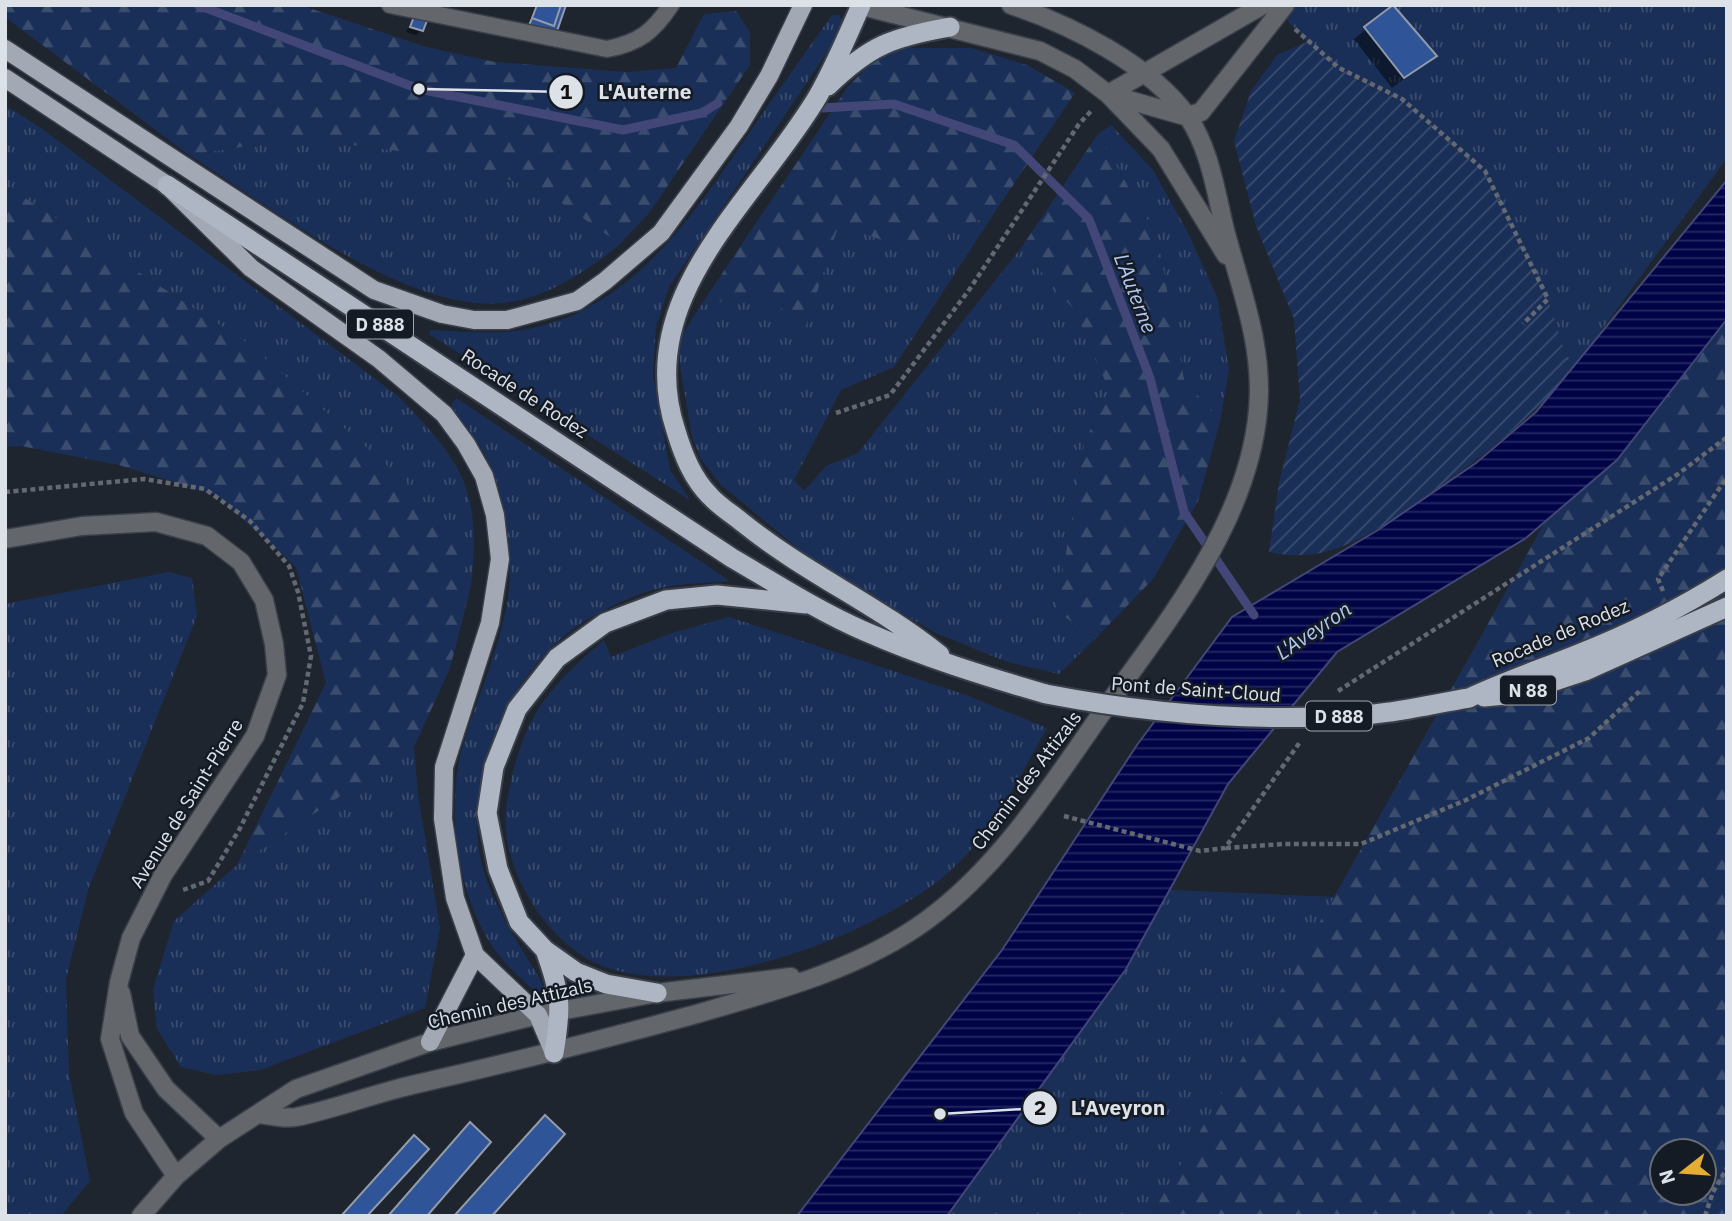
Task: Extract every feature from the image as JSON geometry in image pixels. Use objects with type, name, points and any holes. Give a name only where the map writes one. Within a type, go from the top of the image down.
[{"type":"highway","points":[[817,96],[860,5]]},
{"type":"highway","points":[[950,27],[883,43],[857,57],[817,96],[739,204],[684,291],[667,343],[665,380],[671,415],[686,461],[709,496],[763,539],[829,584],[908,629],[958,668]]},
{"type":"highway","name":"Rocade de Rodez","points":[[167,186],[732,558],[812,605],[862,630],[958,668],[1046,694]]},
{"type":"highway","name":"Rocade de Rodez","points":[[1469,698],[1516,694],[1582,662],[1727,579]]},
{"type":"highway","points":[[657,993],[596,980],[576,972],[545,950],[519,922],[498,869],[487,813],[494,767],[517,709],[557,658],[605,623],[666,600],[717,595],[812,605]]},
{"type":"highway","name":"Rocade de Rodez","points":[[1582,662],[1727,607]]},
{"type":"highway","name":"Pont de Saint-Cloud","points":[[1046,694],[1114,707],[1291,719],[1378,713],[1469,698]]},
{"type":"highway","points":[[545,950],[560,990],[561,1012],[554,1053]]},
{"type":"main road","points":[[5,49],[374,290],[442,314],[474,320],[507,320],[577,300],[605,281],[661,233],[739,126],[769,76],[803,5]]},
{"type":"main road","name":"Rocade de Rodez","points":[[5,78],[167,186]]},
{"type":"main road","points":[[167,186],[251,268],[379,359],[444,414],[484,476],[495,515],[500,559],[497,593],[444,767],[443,819],[455,898],[475,955],[538,1015],[554,1053]]},
{"type":"main road","points":[[430,1042],[475,955]]},
{"type":"street","points":[[860,5],[1040,51],[1075,69],[1108,94],[1187,116],[1200,112],[1283,9]]},
{"type":"street","name":"Chemin des Attizals","points":[[260,1114],[292,1118],[363,1096],[554,1053],[746,1000],[826,973],[926,921],[990,865],[1041,799],[1178,604],[1214,544],[1246,470],[1258,412],[1256,341],[1205,153],[1187,116],[1145,75],[1070,27],[1011,5]]},
{"type":"street","points":[[1108,94],[1263,5]]},
{"type":"street","name":"Chemin des Attizals","points":[[1108,94],[1161,149],[1237,274]]},
{"type":"street","name":"Avenue de Saint-Pierre","points":[[5,539],[82,526],[156,522],[207,537],[242,562],[264,600],[274,644],[277,675],[256,736],[163,875],[131,938],[119,982],[110,1039],[134,1113],[176,1176]]},
{"type":"street","name":"Chemin des Attizals","points":[[141,1216],[176,1176],[219,1139],[296,1089],[430,1042],[538,1015],[657,993],[826,973]]},
{"type":"street","name":"Avenue de Saint-Pierre","points":[[119,982],[130,1036],[166,1089],[219,1139]]},
{"type":"lane","points":[[390,5],[607,49],[632,44],[652,32],[671,5]]},
{"type":"path","points":[[1283,9],[1307,42],[1339,68],[1402,99],[1485,171],[1548,299],[1522,324]]},
{"type":"path","points":[[836,413],[890,395],[969,290],[1079,124],[1108,94]]},
{"type":"path","points":[[1336,692],[1678,474],[1727,437]]},
{"type":"path","points":[[1670,591],[1663,591],[1658,579],[1727,477]]},
{"type":"path","points":[[5,492],[144,479],[205,489],[250,521],[289,566],[298,592],[311,656],[303,703],[239,830],[208,881],[182,891]]},
{"type":"path","points":[[1064,816],[1200,851],[1283,844],[1361,844],[1466,800],[1589,738],[1643,689]]},
{"type":"path","points":[[1226,848],[1306,731]]},
{"type":"path","points":[[1705,1216],[1713,1192],[1727,1168]]},
{"type":"green space","points":[[5,5],[300,5],[426,47],[495,62],[627,72],[676,68],[704,14],[736,11],[750,32],[750,65],[649,213],[620,244],[550,195],[452,158],[300,138],[189,155],[5,17]]},
{"type":"green space","points":[[1274,5],[1727,5],[1727,158],[1571,372],[1548,299],[1402,99],[1339,68],[1307,42]]},
{"type":"green space","points":[[832,15],[839,15],[844,23],[836,39],[669,287],[656,327],[653,376],[670,470],[690,500],[429,334],[431,330],[497,332],[537,327],[573,315],[605,297],[635,275],[662,249],[710,190]]},
{"type":"green space","points":[[1307,42],[1339,68],[1402,99],[1485,171],[1548,299],[1571,372],[1538,407],[1502,439],[1465,469],[1392,520],[1357,540],[1332,550],[1293,555],[1269,552],[1279,483],[1300,399],[1294,319],[1256,226],[1234,141],[1251,91],[1277,55]]},
{"type":"green space","points":[[885,48],[971,48],[1027,65],[1075,93],[993,215],[902,248],[839,224],[805,329],[765,294],[701,305],[847,88]]},
{"type":"green space","points":[[5,105],[41,128],[398,396],[439,441],[463,480],[470,501],[473,525],[471,586],[453,534],[408,484],[247,343],[5,185]]},
{"type":"green space","points":[[1111,125],[1153,170],[1188,233],[1217,297],[1229,370],[1220,422],[1184,379],[1157,237],[1098,134]]},
{"type":"green space","points":[[1098,134],[1157,237],[1184,379],[1220,422],[1198,501],[1153,579],[1096,638],[1056,611],[1085,441],[1109,390],[1075,311],[1021,248]]},
{"type":"green space","points":[[300,138],[452,158],[550,195],[620,244],[580,273],[534,296],[502,303],[464,301],[424,291],[382,274],[340,252],[189,155]]},
{"type":"green space","points":[[5,185],[247,343],[408,484],[454,534],[471,586],[450,668],[414,747],[237,865],[326,683],[296,567],[216,495],[119,465],[21,446],[5,447]]},
{"type":"green space","points":[[1727,199],[1727,1216],[1151,1216],[1369,836]]},
{"type":"green space","points":[[993,215],[894,367],[841,390],[794,480],[804,491],[826,466],[858,453],[1021,248],[1075,311],[1110,390],[1085,441],[1056,611],[1096,638],[1059,674],[1005,661],[936,633],[817,564],[720,484],[701,459],[692,437],[680,366],[679,340],[701,305],[765,294],[805,328],[839,223],[902,248]]},
{"type":"green space","points":[[456,398],[730,581],[653,590],[597,614],[567,633],[541,659],[518,689],[500,724],[486,760],[478,797],[477,834],[488,885],[544,986],[542,998],[508,966],[488,940],[466,887],[459,858],[455,828],[457,771],[504,617],[510,562],[498,486],[480,447],[451,405]]},
{"type":"green space","points":[[169,572],[192,578],[197,616],[89,887],[66,979],[69,1074],[90,1181],[61,1216],[5,1216],[5,604]]},
{"type":"green space","points":[[729,617],[966,695],[1047,728],[992,823],[964,857],[917,896],[878,918],[833,939],[735,969],[687,976],[642,975],[603,966],[583,956],[563,941],[546,923],[519,880],[506,832],[506,809],[521,747],[530,724],[550,692],[604,640],[611,657],[669,634]]},
{"type":"green space","points":[[414,747],[418,795],[440,928],[425,1008],[260,1070],[216,1075],[181,1067],[157,1029],[153,989],[174,921],[237,865]]},
{"type":"green space","points":[[1170,890],[1336,897],[1151,1216],[947,1216],[1126,969]]},
{"type":"water","points":[[1727,180],[1727,319],[1617,460],[1526,538],[1337,652],[1228,784],[1126,969],[947,1216],[797,1216],[1002,950],[1137,745],[1232,617],[1378,530],[1476,463],[1536,412]]},
{"type":"building","points":[[537,5],[561,5],[554,26],[532,18]]},
{"type":"building","points":[[561,5],[566,5],[557,31],[529,25],[532,18],[554,26]]},
{"type":"building","points":[[1393,5],[1437,56],[1404,78],[1364,27]]},
{"type":"building","points":[[415,14],[428,18],[423,31],[410,27]]},
{"type":"building","points":[[545,1115],[565,1134],[492,1216],[454,1216]]},
{"type":"building","points":[[470,1122],[491,1142],[427,1216],[388,1216]]},
{"type":"building","points":[[414,1135],[429,1149],[367,1216],[341,1216]]},
{"type":"waterway","name":"L'Auterne","points":[[198,5],[419,89],[623,130],[702,113],[718,103]]},
{"type":"waterway","name":"L'Auterne","points":[[822,108],[894,104],[1014,145],[1089,219],[1150,378],[1184,512],[1254,615]]},
{"type":"place","name":"L'Auterne","points":[[419,89]]},
{"type":"place","name":"L'Aveyron","points":[[940,1114]]}]
